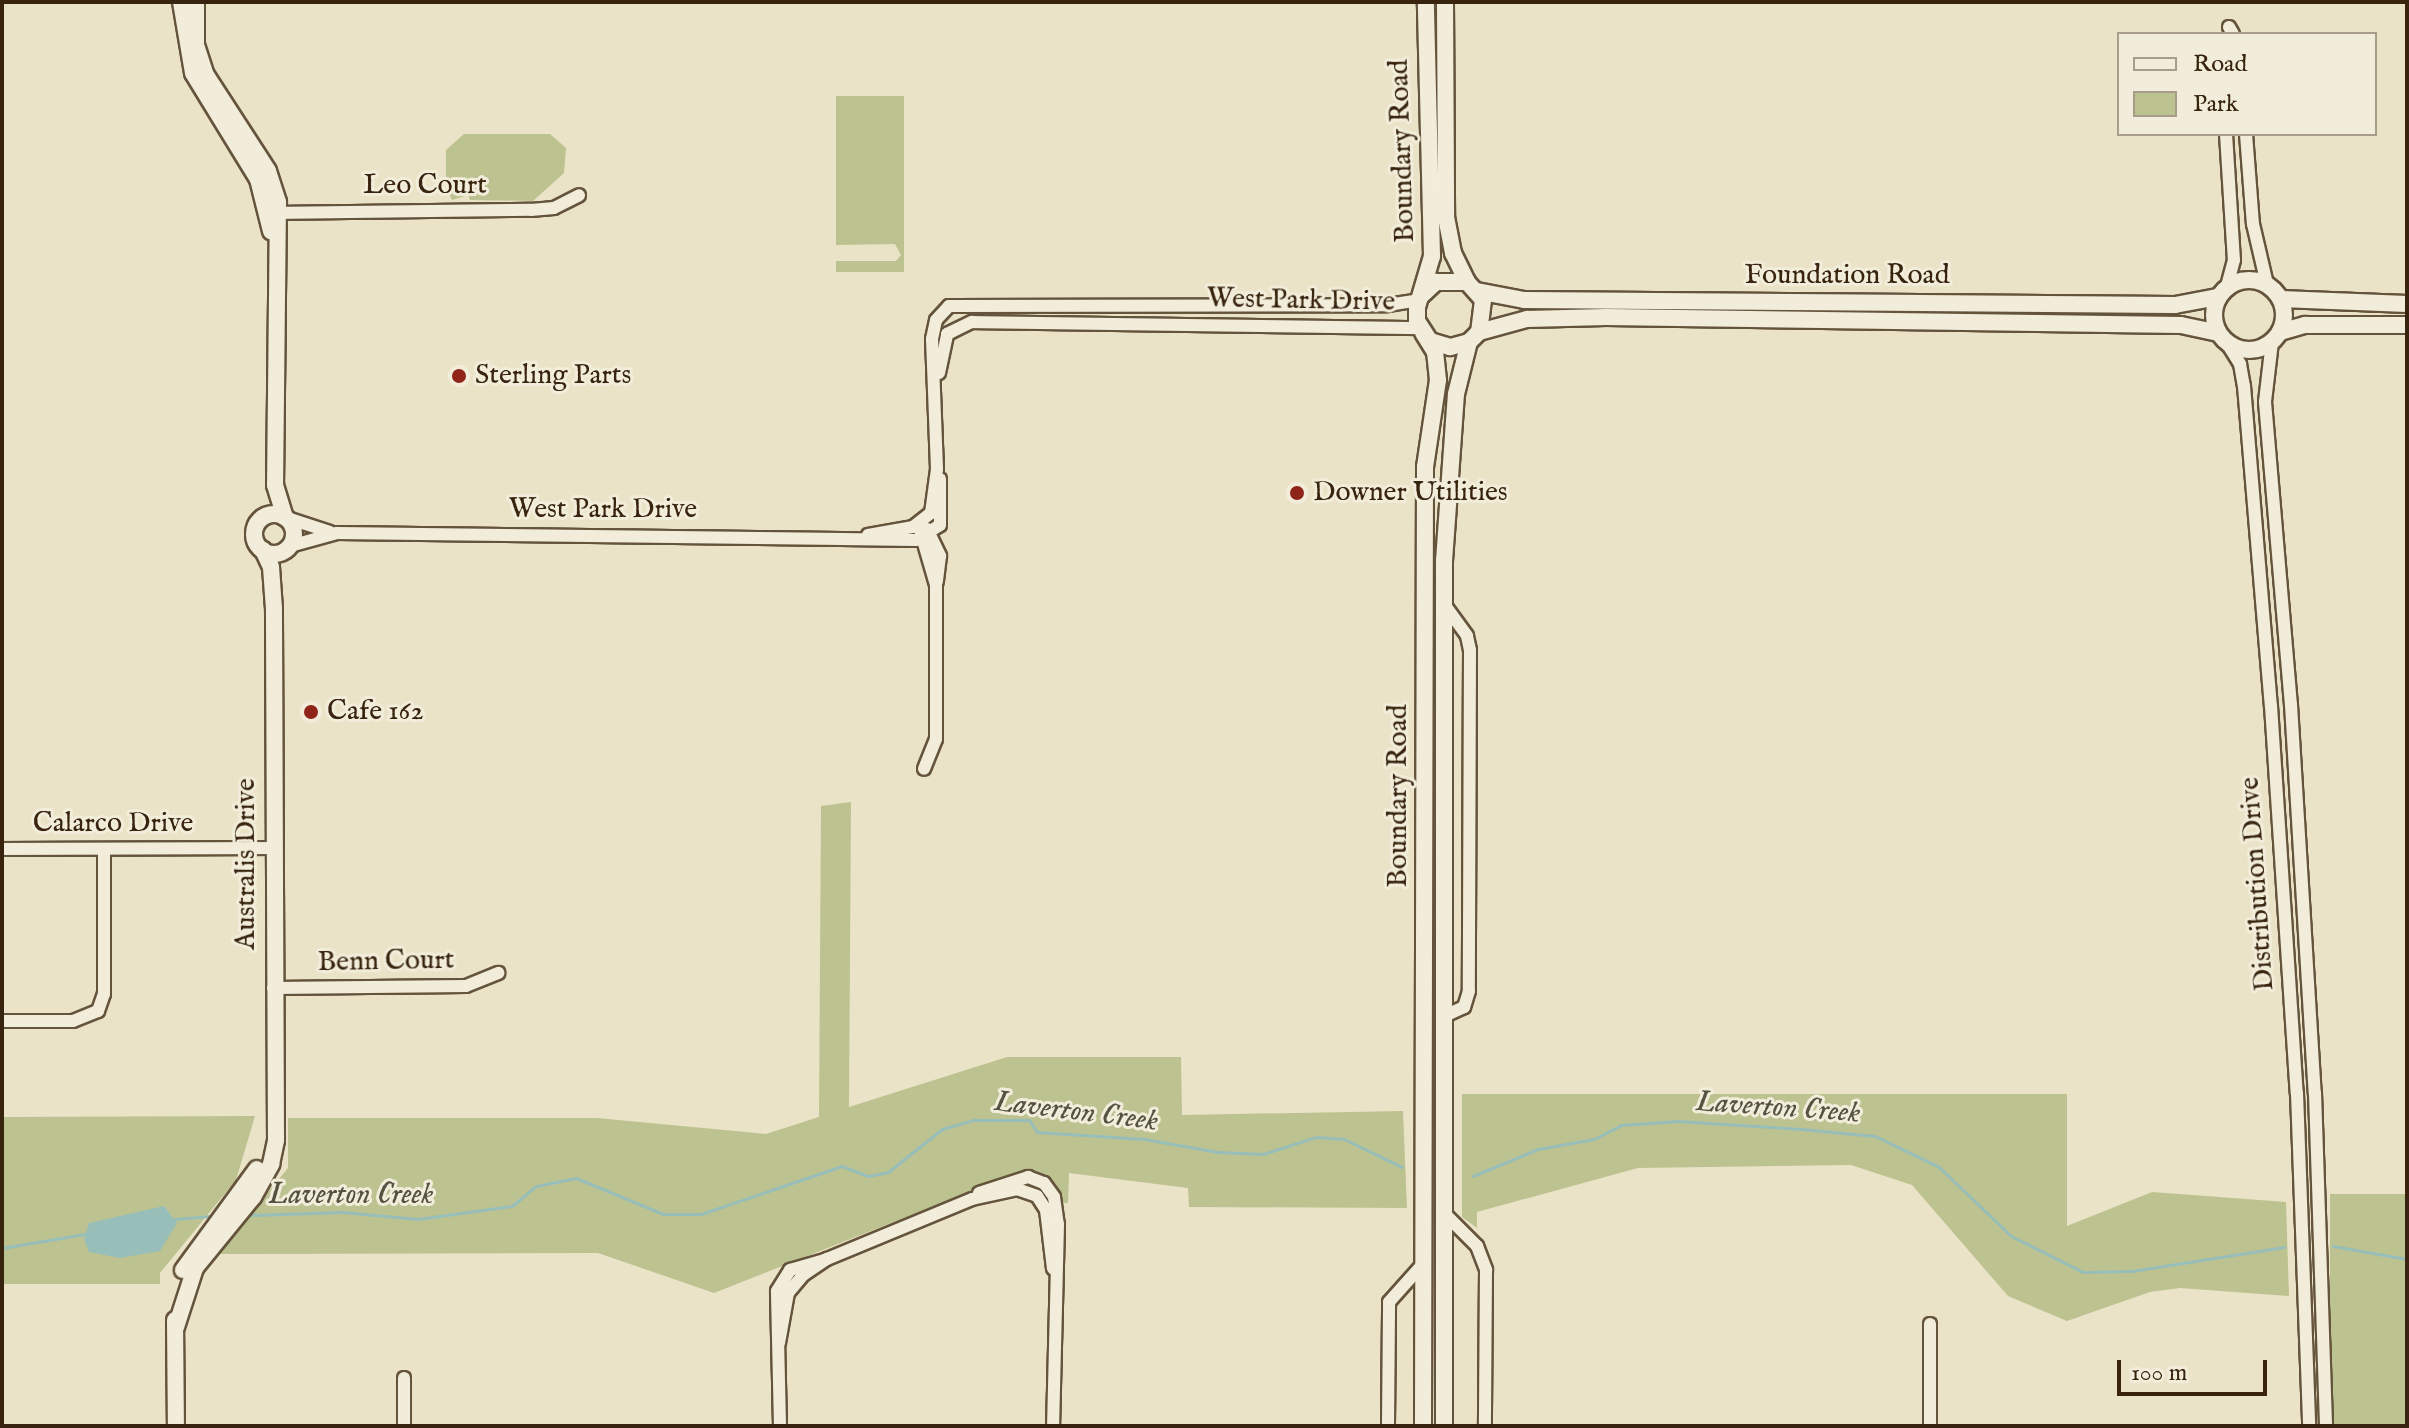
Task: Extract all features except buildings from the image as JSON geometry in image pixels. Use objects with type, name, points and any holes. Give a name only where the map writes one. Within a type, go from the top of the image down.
[{"type":"street","points":[[181,2],[193,73],[258,179],[274,213]]},
{"type":"street","points":[[196,2],[196,45],[206,75],[268,171],[275,244],[276,492],[294,530],[288,548],[275,554],[263,550],[254,535],[261,518],[275,444]]},
{"type":"street","name":"Boundary Road","points":[[1420,298],[1432,256],[1433,217],[1426,2]]},
{"type":"street","name":"Boundary Road","points":[[1445,2],[1446,217],[1453,253],[1472,286]]},
{"type":"street","points":[[2226,136],[2234,260],[2222,292],[2222,338],[2250,351],[2305,325],[2407,325]]},
{"type":"street","points":[[2246,136],[2253,224],[2267,284],[2281,299],[2304,304],[2407,304]]},
{"type":"street","name":"Leo Court","points":[[274,213],[531,210],[554,208],[579,195]]},
{"type":"street","points":[[2222,292],[2247,279],[2267,284]]},
{"type":"street","points":[[1436,282],[1472,286],[1485,311],[1474,337],[1440,346],[1422,331],[1420,298],[1436,282]]},
{"type":"street","name":"Foundation Road","points":[[1472,286],[1502,299],[1605,309],[2181,325],[2222,338]]},
{"type":"street","name":"Foundation Road","points":[[1474,337],[1527,319],[1605,309],[2175,305],[2222,292]]},
{"type":"street","name":"West Park Drive","points":[[939,315],[962,302],[1388,305],[1420,298]]},
{"type":"street","points":[[2276,337],[2281,299]]},
{"type":"street","name":"West Park Drive","points":[[1174,304],[1181,323]]},
{"type":"street","name":"West Park Drive","points":[[1181,323],[1189,304]]},
{"type":"street","points":[[937,385],[949,331],[939,315]]},
{"type":"street","points":[[927,536],[942,506],[937,469],[937,385],[932,339],[939,315]]},
{"type":"street","name":"West Park Drive","points":[[949,331],[972,322],[1181,323],[1422,331]]},
{"type":"street","name":"Boundary Road","points":[[1422,331],[1438,364],[1425,467],[1423,1426]]},
{"type":"street","name":"Boundary Road","points":[[1444,1426],[1444,604],[1456,394],[1474,337]]},
{"type":"street","name":"Distribution Drive","points":[[2276,337],[2265,402],[2291,705],[2312,1041],[2326,1426]]},
{"type":"street","name":"Distribution Drive","points":[[2222,338],[2240,364],[2244,386],[2271,706],[2300,1157],[2309,1426]]},
{"type":"street","points":[[924,769],[936,739],[936,585],[927,536],[920,524],[931,513],[937,469]]},
{"type":"street","points":[[261,518],[286,517]]},
{"type":"street","name":"West Park Drive","points":[[286,517],[337,533],[927,536]]},
{"type":"street","name":"West Park Drive","points":[[868,535],[920,524]]},
{"type":"street","name":"West Park Drive","points":[[288,548],[337,533]]},
{"type":"street","name":"Australis Drive","points":[[274,609],[288,548]]},
{"type":"street","name":"Australis Drive","points":[[176,1426],[176,1327],[195,1268],[253,1197],[271,1164],[274,1119],[274,609],[271,567],[263,550]]},
{"type":"street","points":[[1423,1016],[1445,1016],[1464,1007],[1469,991],[1470,650],[1467,636],[1444,604]]},
{"type":"street","points":[[2271,706],[2291,705]]},
{"type":"street","name":"Calarco Drive","points":[[2,849],[273,848]]},
{"type":"street","points":[[2,1021],[73,1021],[98,1011],[104,994],[104,849]]},
{"type":"street","name":"Benn Court","points":[[273,988],[466,986],[498,973]]},
{"type":"street","points":[[2293,1042],[2312,1041]]},
{"type":"street","points":[[2300,1157],[2318,1154]]},
{"type":"street","points":[[780,1426],[776,1299],[784,1276],[801,1265],[827,1259],[972,1199],[1011,1179],[1044,1183],[1058,1217],[1053,1269],[1053,1426]]},
{"type":"street","points":[[1444,1213],[1477,1246],[1486,1270],[1485,1426]]},
{"type":"street","points":[[1388,1426],[1389,1302],[1423,1264]]},
{"type":"street","points":[[1930,1324],[1930,1426]]},
{"type":"street","points":[[404,1378],[404,1426]]},
{"type":"green space","points":[[836,96],[904,96],[904,272],[836,272],[836,261],[896,261],[901,255],[895,244],[836,245]]},
{"type":"green space","points":[[464,134],[550,134],[566,148],[564,173],[533,201],[470,200],[468,195],[452,200],[446,187],[446,150]]},
{"type":"green space","points":[[851,802],[849,1107],[1007,1057],[1181,1057],[1182,1115],[1403,1111],[1407,1208],[1189,1207],[1188,1188],[1069,1173],[1068,1203],[1061,1203],[1028,1172],[1020,1172],[714,1293],[598,1253],[216,1254],[288,1168],[288,1118],[597,1118],[766,1134],[819,1117],[821,806]]},
{"type":"green space","points":[[1462,1094],[2067,1094],[2067,1226],[2152,1192],[2286,1202],[2289,1296],[2180,1288],[2150,1292],[2067,1321],[2008,1296],[1912,1185],[1851,1165],[1638,1168],[1477,1212],[1477,1228],[1462,1217]]},
{"type":"green space","points":[[255,1116],[236,1180],[160,1273],[160,1284],[2,1284],[2,1117]]},
{"type":"green space","points":[[2330,1194],[2407,1194],[2407,1426],[2330,1426]]},
{"type":"water","points":[[164,1206],[177,1223],[160,1251],[120,1258],[89,1252],[84,1239],[89,1223]]},
{"type":"waterway","name":"Laverton Creek","points":[[250,1215],[342,1212],[418,1219],[512,1206],[536,1186],[576,1178],[663,1214],[701,1214],[842,1166],[868,1176],[888,1172],[942,1129],[974,1120],[1029,1120],[1037,1132],[1144,1139],[1218,1152],[1263,1154],[1316,1137],[1344,1139],[1402,1167]]},
{"type":"waterway","name":"Laverton Creek","points":[[1473,1176],[1538,1149],[1594,1139],[1621,1125],[1678,1121],[1801,1129],[1875,1136],[1939,1167],[2011,1236],[2083,1272],[2132,1271],[2284,1247]]},
{"type":"waterway","name":"Laverton Creek","points":[[175,1219],[208,1216]]},
{"type":"waterway","name":"Laverton Creek","points":[[2,1248],[85,1234]]},
{"type":"waterway","name":"Laverton Creek","points":[[2333,1246],[2407,1259]]},
{"type":"place","name":"Sterling Parts","points":[[459,376]]},
{"type":"place","name":"Downer Utilities","points":[[1297,493]]},
{"type":"place","name":"Cafe 162","points":[[311,712]]}]
